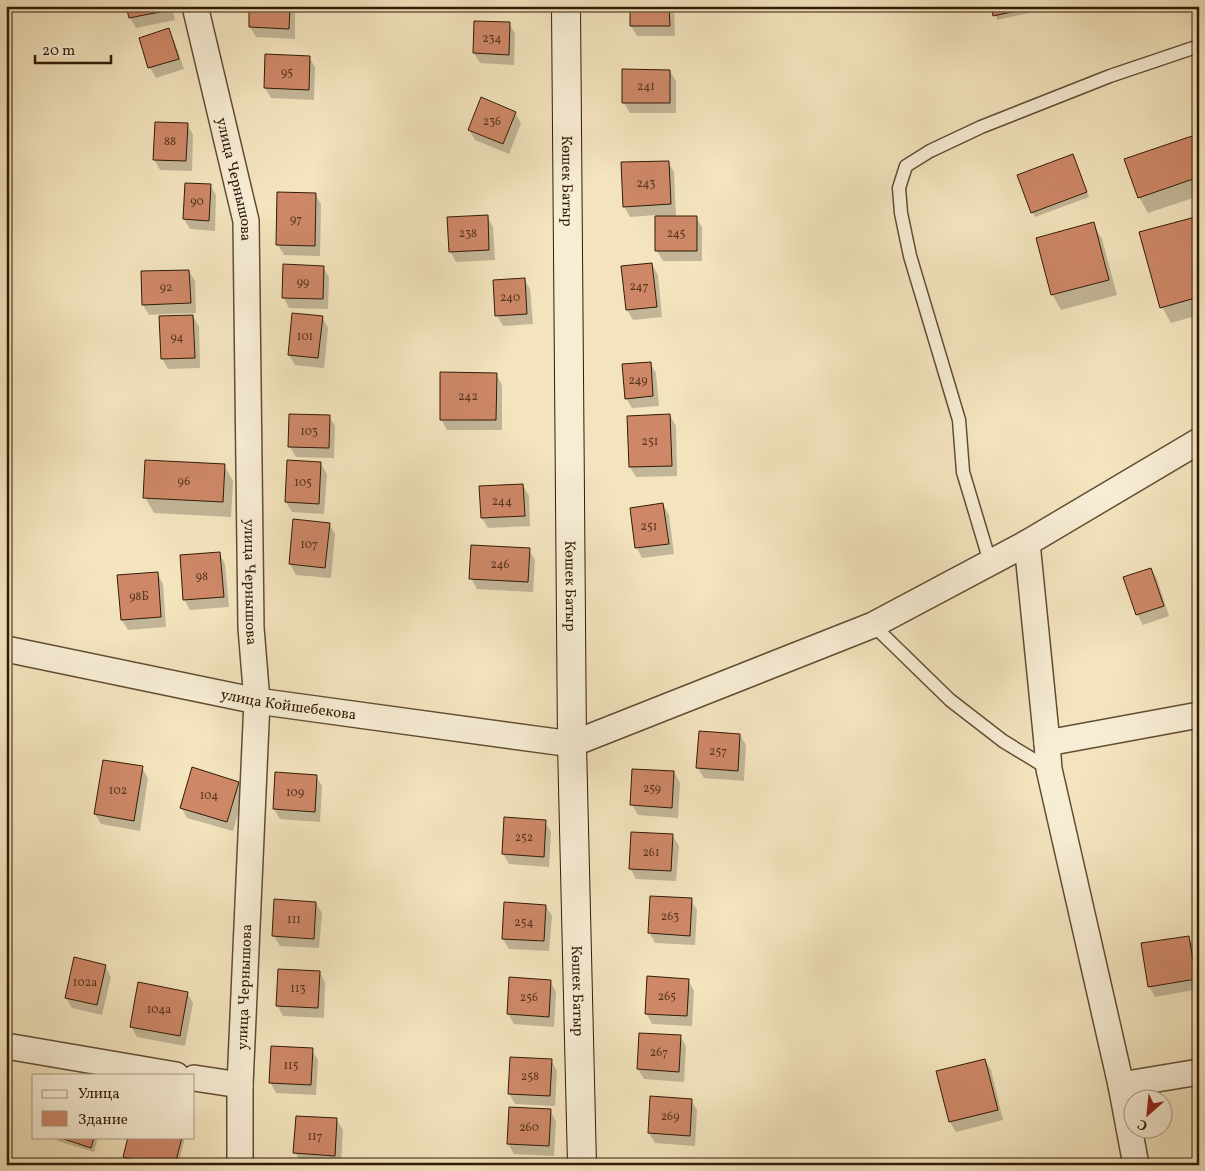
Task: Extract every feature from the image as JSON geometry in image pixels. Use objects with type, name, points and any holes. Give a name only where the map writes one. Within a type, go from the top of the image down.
[{"type":"street","name":"улица Чернышова","points":[[195,6],[246,221],[251,628],[257,701],[240,1085],[240,1165]]},
{"type":"street","name":"Көшек Батыр","points":[[566,6],[572,744],[582,1165]]},
{"type":"street","points":[[572,744],[873,625],[1027,543],[1199,441]]},
{"type":"street","points":[[1027,543],[1049,769],[1122,1085],[1136,1165]]},
{"type":"street","name":"улица Койшебекова","points":[[6,649],[257,701],[572,744]]},
{"type":"street","points":[[1047,743],[1199,715]]},
{"type":"street","points":[[6,1046],[170,1074]]},
{"type":"street","points":[[1122,1085],[1199,1072]]},
{"type":"street","points":[[195,1078],[240,1085]]},
{"type":"lane","points":[[990,562],[963,472],[959,420],[910,256],[901,213],[900,188],[906,166],[930,151],[981,127],[1110,76],[1199,46]]},
{"type":"lane","points":[[873,625],[950,700],[1003,741],[1049,769]]},
{"type":"building","points":[[126,6],[169,6],[170,10],[129,18]]},
{"type":"building","points":[[249,6],[290,6],[289,29],[249,27]]},
{"type":"building","points":[[630,6],[669,6],[670,26],[630,26]]},
{"type":"building","points":[[991,6],[1035,6],[1035,7],[993,16]]},
{"type":"building","points":[[474,21],[510,22],[509,55],[473,53]]},
{"type":"building","points":[[169,28],[179,59],[148,68],[139,38]]},
{"type":"building","points":[[265,54],[310,56],[309,90],[264,88]]},
{"type":"building","points":[[622,69],[670,70],[670,103],[622,103]]},
{"type":"building","points":[[481,97],[516,112],[503,144],[468,130]]},
{"type":"building","points":[[155,122],[188,123],[186,161],[153,160]]},
{"type":"building","points":[[1195,135],[1199,148],[1199,177],[1138,198],[1124,159]]},
{"type":"building","points":[[1073,154],[1087,192],[1031,213],[1017,175]]},
{"type":"building","points":[[669,161],[671,204],[623,207],[621,162]]},
{"type":"building","points":[[185,183],[211,184],[209,221],[183,219]]},
{"type":"building","points":[[277,192],[316,193],[315,246],[276,245]]},
{"type":"building","points":[[488,215],[489,250],[449,252],[447,217]]},
{"type":"building","points":[[655,216],[697,216],[697,251],[655,251]]},
{"type":"building","points":[[1199,216],[1199,297],[1160,308],[1139,232]]},
{"type":"building","points":[[1094,222],[1109,280],[1051,295],[1036,238]]},
{"type":"building","points":[[652,263],[657,307],[626,310],[621,266]]},
{"type":"building","points":[[283,264],[324,266],[323,299],[282,298]]},
{"type":"building","points":[[189,270],[191,303],[142,305],[141,271]]},
{"type":"building","points":[[525,278],[527,314],[495,316],[493,280]]},
{"type":"building","points":[[292,313],[323,316],[318,358],[288,355]]},
{"type":"building","points":[[193,315],[195,358],[161,359],[159,316]]},
{"type":"building","points":[[651,362],[653,396],[625,399],[622,364]]},
{"type":"building","points":[[440,372],[497,373],[496,420],[440,420]]},
{"type":"building","points":[[289,414],[330,415],[329,448],[288,447]]},
{"type":"building","points":[[670,414],[672,466],[629,467],[627,416]]},
{"type":"building","points":[[145,460],[225,464],[223,502],[143,498]]},
{"type":"building","points":[[287,460],[321,462],[319,504],[285,502]]},
{"type":"building","points":[[523,484],[525,516],[481,518],[479,486]]},
{"type":"building","points":[[663,503],[669,544],[635,548],[630,508]]},
{"type":"building","points":[[293,519],[330,523],[325,568],[289,564]]},
{"type":"building","points":[[471,545],[530,548],[528,582],[469,579]]},
{"type":"building","points":[[220,552],[224,597],[183,600],[180,555]]},
{"type":"building","points":[[1151,568],[1164,606],[1136,615],[1123,577]]},
{"type":"building","points":[[158,572],[161,617],[121,620],[117,575]]},
{"type":"building","points":[[699,731],[740,734],[738,771],[696,768]]},
{"type":"building","points":[[103,760],[143,766],[134,821],[94,814]]},
{"type":"building","points":[[192,767],[239,782],[227,822],[180,808]]},
{"type":"building","points":[[632,769],[674,771],[672,808],[630,805]]},
{"type":"building","points":[[275,772],[317,775],[315,812],[273,809]]},
{"type":"building","points":[[504,817],[546,820],[544,857],[502,854]]},
{"type":"building","points":[[631,832],[673,834],[671,871],[629,869]]},
{"type":"building","points":[[650,896],[692,898],[690,936],[648,933]]},
{"type":"building","points":[[274,899],[316,902],[314,939],[272,936]]},
{"type":"building","points":[[504,902],[546,905],[544,941],[502,939]]},
{"type":"building","points":[[1189,936],[1196,979],[1148,987],[1141,943]]},
{"type":"building","points":[[74,957],[106,965],[97,1005],[65,998]]},
{"type":"building","points":[[278,969],[320,971],[318,1008],[276,1006]]},
{"type":"building","points":[[647,976],[689,979],[687,1016],[645,1014]]},
{"type":"building","points":[[509,977],[551,980],[549,1017],[507,1014]]},
{"type":"building","points":[[138,982],[188,992],[180,1036],[130,1027]]},
{"type":"building","points":[[639,1033],[681,1035],[679,1072],[637,1069]]},
{"type":"building","points":[[271,1046],[313,1048],[311,1085],[269,1083]]},
{"type":"building","points":[[510,1057],[552,1059],[550,1096],[508,1094]]},
{"type":"building","points":[[985,1059],[998,1110],[949,1122],[936,1071]]},
{"type":"building","points":[[650,1096],[692,1099],[690,1136],[648,1133]]},
{"type":"building","points":[[509,1107],[551,1109],[549,1146],[507,1144]]},
{"type":"building","points":[[296,1116],[337,1118],[335,1156],[293,1153]]},
{"type":"building","points":[[61,1138],[94,1138],[91,1148]]},
{"type":"building","points":[[128,1138],[182,1138],[175,1165],[152,1165],[123,1157]]}]
